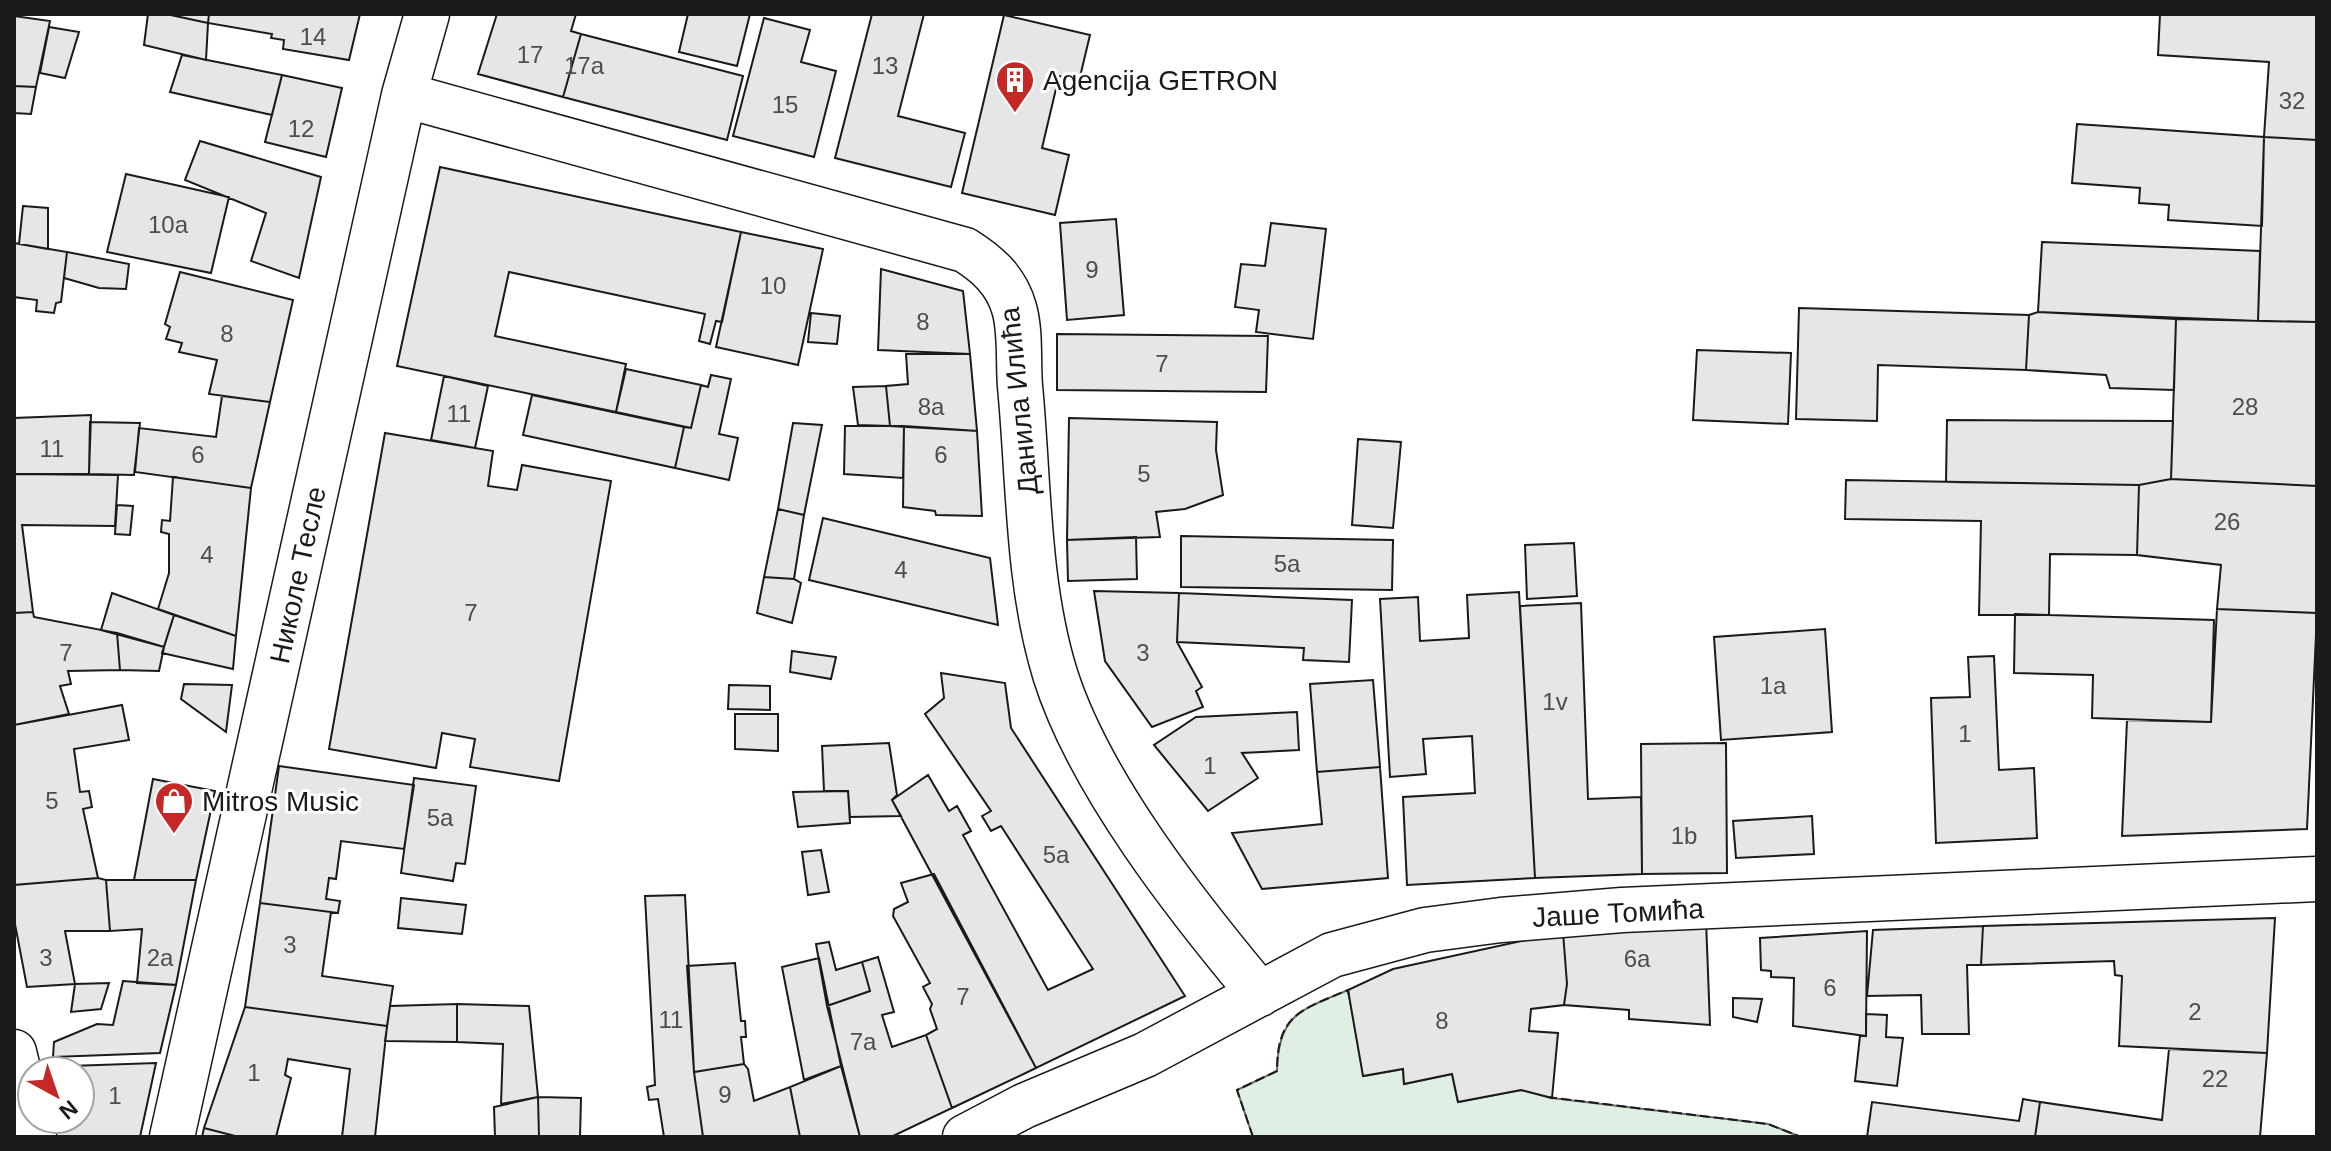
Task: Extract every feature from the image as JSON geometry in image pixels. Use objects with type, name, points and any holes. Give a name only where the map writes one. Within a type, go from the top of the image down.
[{"type":"street","name":"Николе Тесле","points":[[172,1137],[404,95],[427,14]]},
{"type":"street","name":"Данила Илића","points":[[404,95],[965,250],[992,267],[1015,309],[1035,566],[1055,674],[1073,720],[1104,777],[1171,883],[1260,994]]},
{"type":"street","name":"Јаше Томића","points":[[965,1137],[1024,1106],[1145,1055],[1233,1005],[1332,955],[1373,941],[1501,920],[1622,910],[2317,879]]},
{"type":"street","points":[[14,1052],[34,1137]]},
{"type":"green space","points":[[1348,990],[1364,1076],[1403,1069],[1404,1084],[1452,1074],[1458,1102],[1521,1090],[1552,1098],[1768,1124],[1801,1137],[1253,1137],[1237,1090],[1277,1071],[1282,1037],[1295,1017],[1305,1009]]},
{"type":"building","points":[[148,14],[166,14],[208,23],[206,60],[144,45]]},
{"type":"building","points":[[166,14],[209,14],[208,23]]},
{"type":"building","points":[[209,14],[360,14],[349,60],[283,49],[284,40],[271,38],[272,34],[208,23]]},
{"type":"building","points":[[497,14],[576,14],[571,31],[581,34],[563,97],[478,74]]},
{"type":"building","points":[[688,14],[750,14],[737,66],[679,52]]},
{"type":"building","points":[[872,14],[924,14],[898,116],[965,133],[951,187],[835,158]]},
{"type":"building","points":[[2160,14],[2317,14],[2317,140],[2264,137],[2269,62],[2158,55]]},
{"type":"building","name":"Agencija GETRON","points":[[1004,15],[1090,35],[1079,81],[1059,76],[1042,148],[1069,155],[1055,215],[962,193]]},
{"type":"building","points":[[14,16],[50,21],[36,87],[14,86]]},
{"type":"building","points":[[764,18],[810,30],[801,62],[836,71],[814,157],[733,136]]},
{"type":"building","points":[[49,27],[79,32],[65,78],[40,73]]},
{"type":"building","points":[[581,34],[743,76],[727,140],[563,97]]},
{"type":"building","points":[[182,55],[282,75],[272,115],[170,92]]},
{"type":"building","points":[[282,75],[342,88],[326,157],[265,142]]},
{"type":"building","points":[[14,86],[36,87],[31,114],[14,113]]},
{"type":"building","points":[[2077,124],[2264,137],[2262,226],[2168,220],[2169,205],[2139,203],[2140,188],[2072,183]]},
{"type":"building","points":[[2264,137],[2317,140],[2317,322],[2258,321]]},
{"type":"building","points":[[200,141],[321,177],[299,278],[251,261],[266,213],[185,180]]},
{"type":"building","points":[[440,167],[741,232],[722,322],[716,321],[710,344],[699,341],[705,314],[509,272],[495,336],[626,364],[616,412],[397,366]]},
{"type":"building","points":[[126,174],[229,197],[211,273],[107,252]]},
{"type":"building","points":[[23,206],[48,208],[48,249],[19,244]]},
{"type":"building","points":[[1116,219],[1124,315],[1067,320],[1060,223]]},
{"type":"building","points":[[1271,223],[1326,229],[1313,339],[1256,332],[1259,310],[1235,307],[1241,264],[1265,266]]},
{"type":"building","points":[[741,232],[823,249],[798,365],[716,347]]},
{"type":"building","points":[[2042,242],[2260,251],[2258,321],[2038,312]]},
{"type":"building","points":[[14,243],[67,252],[61,302],[56,303],[54,313],[36,311],[37,300],[14,297]]},
{"type":"building","points":[[67,252],[129,264],[126,289],[99,288],[64,278]]},
{"type":"building","points":[[881,269],[963,291],[970,354],[878,350]]},
{"type":"building","points":[[180,272],[293,300],[270,402],[209,394],[217,360],[179,352],[182,343],[166,339],[170,327],[165,324]]},
{"type":"building","points":[[1799,308],[2029,315],[2026,370],[1878,365],[1877,421],[1796,419]]},
{"type":"building","points":[[2038,312],[2176,319],[2174,390],[2110,388],[2106,375],[2026,370],[2029,315]]},
{"type":"building","points":[[811,313],[840,316],[837,344],[808,342]]},
{"type":"building","points":[[2176,319],[2317,322],[2317,486],[2171,479]]},
{"type":"building","points":[[1057,334],[1268,336],[1266,392],[1057,390]]},
{"type":"building","points":[[1697,350],[1791,353],[1788,424],[1693,420]]},
{"type":"building","points":[[906,354],[970,354],[977,431],[890,426],[886,386],[908,384]]},
{"type":"building","points":[[626,369],[701,385],[691,428],[616,412]]},
{"type":"building","points":[[711,375],[731,379],[719,434],[738,438],[729,480],[675,468],[684,427],[691,428],[701,385],[708,387]]},
{"type":"building","points":[[444,376],[488,386],[475,448],[431,440]]},
{"type":"building","points":[[886,386],[890,426],[858,425],[853,387]]},
{"type":"building","points":[[532,395],[684,427],[675,468],[523,435]]},
{"type":"building","points":[[222,396],[270,402],[251,488],[135,472],[139,428],[216,437]]},
{"type":"building","points":[[91,415],[89,474],[14,474],[14,418]]},
{"type":"building","points":[[1069,418],[1217,422],[1216,450],[1223,495],[1185,509],[1156,512],[1160,537],[1067,540]]},
{"type":"building","points":[[1947,420],[2173,421],[2171,479],[2139,485],[1946,482]]},
{"type":"building","points":[[90,422],[140,423],[134,475],[89,474]]},
{"type":"building","points":[[793,423],[822,425],[804,515],[778,509]]},
{"type":"building","points":[[845,426],[904,426],[903,478],[844,474]]},
{"type":"building","points":[[904,426],[977,431],[982,516],[936,515],[935,511],[903,507]]},
{"type":"building","points":[[385,433],[493,451],[488,486],[517,490],[522,465],[611,481],[559,781],[470,767],[475,739],[442,733],[436,768],[329,749]]},
{"type":"building","points":[[1358,439],[1401,442],[1393,528],[1352,525]]},
{"type":"building","points":[[14,474],[118,475],[115,526],[22,525],[33,612],[14,613]]},
{"type":"building","points":[[173,477],[251,488],[236,636],[158,609],[169,573],[169,534],[161,532],[162,520],[170,521]]},
{"type":"building","points":[[2171,479],[2317,486],[2317,613],[2217,609],[2221,565],[2137,555],[2139,485]]},
{"type":"building","points":[[1846,480],[2139,485],[2137,555],[2050,554],[2049,615],[1979,615],[1981,521],[1845,519]]},
{"type":"building","points":[[117,505],[133,506],[130,535],[115,534]]},
{"type":"building","points":[[778,509],[804,515],[794,579],[764,577]]},
{"type":"building","points":[[823,518],[990,558],[998,625],[809,580]]},
{"type":"building","points":[[1181,536],[1393,540],[1392,590],[1181,587]]},
{"type":"building","points":[[1136,537],[1137,579],[1068,581],[1067,540]]},
{"type":"building","points":[[1574,543],[1577,596],[1527,599],[1525,545]]},
{"type":"building","points":[[764,577],[794,579],[801,583],[792,623],[757,613]]},
{"type":"building","points":[[1094,591],[1179,593],[1177,642],[1202,687],[1196,691],[1203,707],[1152,727],[1105,661]]},
{"type":"building","points":[[1519,592],[1535,878],[1407,885],[1403,797],[1475,793],[1472,736],[1423,739],[1426,774],[1390,777],[1380,599],[1418,597],[1420,641],[1469,638],[1467,595]]},
{"type":"building","points":[[112,593],[174,615],[164,647],[101,630]]},
{"type":"building","points":[[1179,593],[1352,600],[1349,662],[1303,660],[1304,648],[1177,642]]},
{"type":"building","points":[[1581,603],[1588,799],[1641,797],[1642,874],[1535,878],[1520,606]]},
{"type":"building","points":[[2217,609],[2317,613],[2307,829],[2122,836],[2127,720],[2211,722]]},
{"type":"building","points":[[33,612],[34,617],[117,633],[120,670],[68,671],[71,684],[60,686],[69,714],[14,725],[14,613]]},
{"type":"building","points":[[2015,614],[2214,620],[2211,722],[2092,718],[2093,675],[2014,673]]},
{"type":"building","points":[[174,615],[236,636],[233,669],[162,653]]},
{"type":"building","points":[[1825,629],[1832,732],[1721,740],[1714,637]]},
{"type":"building","points":[[117,633],[164,647],[159,671],[120,670]]},
{"type":"building","points":[[792,651],[836,657],[831,679],[790,672]]},
{"type":"building","points":[[1994,656],[1999,770],[2034,768],[2037,838],[1936,843],[1931,698],[1970,697],[1968,657]]},
{"type":"building","points":[[941,673],[1005,683],[1011,728],[1185,996],[1036,1068],[892,800],[928,775],[949,811],[957,806],[971,831],[963,835],[1048,990],[1093,969],[1001,826],[991,831],[982,816],[991,811],[925,714],[944,698]]},
{"type":"building","points":[[1373,680],[1380,767],[1317,772],[1310,684]]},
{"type":"building","points":[[184,684],[232,685],[226,732],[181,699]]},
{"type":"building","points":[[729,685],[770,686],[770,710],[728,709]]},
{"type":"building","points":[[122,705],[129,740],[74,749],[80,792],[89,791],[92,807],[83,809],[98,878],[14,885],[14,725]]},
{"type":"building","points":[[1297,712],[1299,750],[1242,753],[1258,778],[1208,811],[1154,745],[1196,717]]},
{"type":"building","points":[[735,714],[778,714],[778,751],[735,749]]},
{"type":"building","points":[[889,743],[897,795],[892,800],[901,816],[850,817],[848,791],[824,791],[822,746]]},
{"type":"building","points":[[1726,743],[1727,873],[1642,874],[1641,744]]},
{"type":"building","points":[[279,766],[414,785],[404,849],[341,841],[336,879],[329,878],[326,899],[340,901],[338,913],[260,903]]},
{"type":"building","points":[[1380,767],[1388,878],[1262,889],[1232,833],[1322,824],[1317,772]]},
{"type":"building","points":[[414,778],[476,786],[465,864],[456,863],[453,881],[401,873]]},
{"type":"building","name":"Mitros Music","points":[[153,779],[215,791],[196,880],[134,880]]},
{"type":"building","points":[[848,791],[850,823],[798,827],[793,792]]},
{"type":"building","points":[[1812,816],[1814,854],[1736,858],[1733,821]]},
{"type":"building","points":[[821,850],[829,892],[808,895],[802,852]]},
{"type":"building","points":[[934,874],[1036,1068],[952,1108],[926,1035],[937,1029],[930,1009],[932,1004],[923,987],[930,983],[893,916],[894,909],[908,902],[901,883]]},
{"type":"building","points":[[98,878],[106,880],[110,931],[65,931],[75,984],[27,987],[14,919],[14,885]]},
{"type":"building","points":[[106,880],[196,880],[176,985],[137,983],[142,929],[110,931]]},
{"type":"building","points":[[685,895],[694,1072],[703,1137],[664,1137],[658,1099],[649,1100],[647,1087],[655,1085],[645,896]]},
{"type":"building","points":[[401,898],[466,905],[462,934],[398,928]]},
{"type":"building","points":[[260,903],[331,912],[322,976],[393,986],[387,1026],[245,1007]]},
{"type":"building","points":[[2275,918],[2267,1053],[2119,1046],[2122,976],[2115,975],[2114,961],[1981,965],[1983,926]]},
{"type":"building","points":[[1706,920],[1710,1025],[1629,1019],[1629,1010],[1564,1005],[1567,984],[1563,932]]},
{"type":"building","points":[[1983,926],[1981,965],[1967,965],[1969,1034],[1922,1034],[1921,995],[1867,996],[1873,930]]},
{"type":"building","points":[[1867,931],[1866,1036],[1793,1026],[1794,978],[1771,977],[1771,971],[1761,970],[1760,938]]},
{"type":"building","points":[[1563,932],[1567,984],[1564,1005],[1531,1009],[1529,1031],[1558,1033],[1552,1098],[1521,1090],[1458,1102],[1452,1074],[1404,1084],[1403,1069],[1363,1076],[1348,990],[1393,969]]},
{"type":"building","points":[[829,942],[836,970],[862,962],[870,991],[827,1006],[816,944]]},
{"type":"building","points":[[878,957],[894,1012],[882,1015],[892,1047],[926,1035],[952,1108],[891,1137],[860,1137],[827,1006],[870,991],[862,962]]},
{"type":"building","points":[[819,958],[841,1066],[804,1080],[782,967]]},
{"type":"building","points":[[735,963],[741,1021],[745,1021],[746,1037],[741,1037],[744,1064],[694,1072],[687,966]]},
{"type":"building","points":[[123,981],[176,985],[160,1053],[53,1055],[54,1042],[97,1024],[113,1025]]},
{"type":"building","points":[[109,983],[101,1009],[71,1012],[75,984]]},
{"type":"building","points":[[1733,998],[1762,999],[1757,1022],[1733,1017]]},
{"type":"building","points":[[457,1004],[457,1042],[385,1041],[390,1006]]},
{"type":"building","points":[[457,1004],[529,1006],[538,1097],[501,1104],[503,1044],[457,1042]]},
{"type":"building","points":[[245,1007],[387,1026],[375,1137],[342,1137],[350,1069],[288,1059],[285,1075],[291,1078],[276,1137],[239,1137],[204,1128]]},
{"type":"building","points":[[1866,1014],[1887,1015],[1886,1037],[1903,1038],[1897,1086],[1855,1081],[1860,1036],[1866,1036]]},
{"type":"building","points":[[2169,1049],[2267,1053],[2260,1137],[2035,1137],[2040,1102],[2162,1120]]},
{"type":"building","points":[[156,1063],[140,1137],[56,1137],[96,1135],[96,1065]]},
{"type":"building","points":[[744,1064],[748,1069],[754,1101],[790,1087],[800,1137],[703,1137],[694,1072]]},
{"type":"building","points":[[841,1066],[860,1137],[800,1137],[790,1087]]},
{"type":"building","points":[[538,1097],[539,1137],[495,1137],[494,1107]]},
{"type":"building","points":[[538,1097],[581,1098],[580,1137],[539,1137]]},
{"type":"building","points":[[2023,1099],[2040,1102],[2035,1137],[1867,1137],[1872,1102],[2019,1121]]},
{"type":"building","points":[[204,1128],[239,1137],[202,1137]]},
{"type":"fence","points":[[1253,1137],[1237,1090],[1277,1071],[1281,1037],[1295,1017],[1305,1009],[1348,990],[1349,996]]},
{"type":"fence","points":[[1547,1097],[1768,1124],[1801,1137]]},
{"type":"place","name":"Agencija GETRON","points":[[1015,114]]},
{"type":"place","name":"Mitros Music","points":[[174,835]]}]
